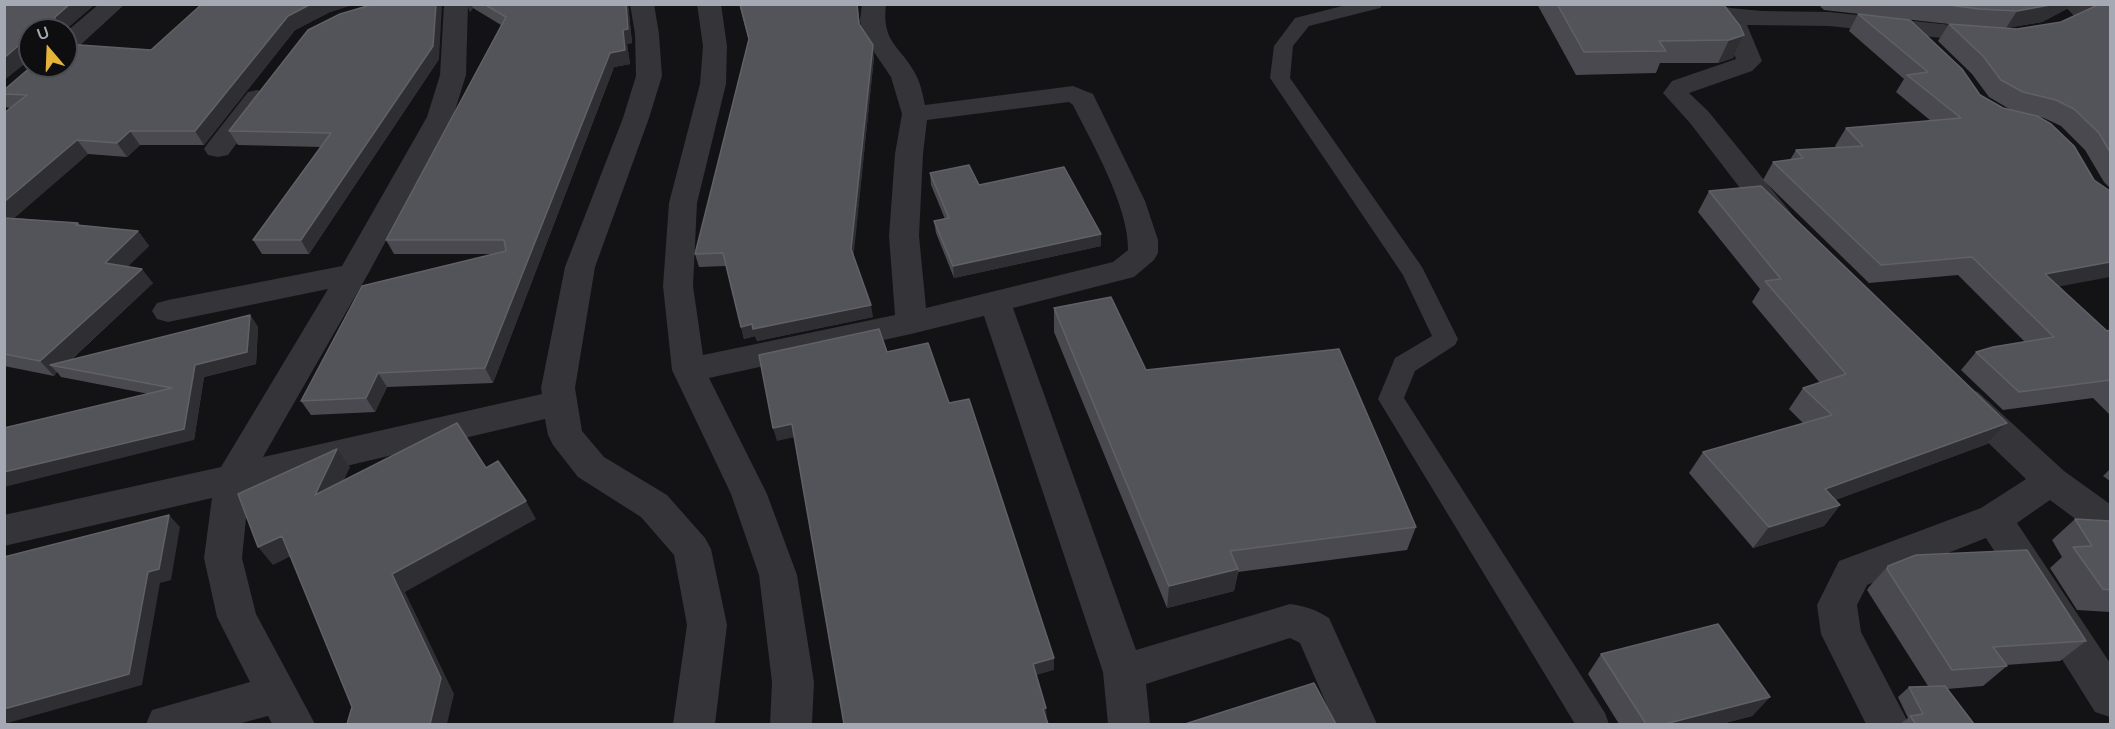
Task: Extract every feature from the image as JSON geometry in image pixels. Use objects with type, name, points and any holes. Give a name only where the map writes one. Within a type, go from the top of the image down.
[{"type":"street","points":[[78,35],[114,4]]},
{"type":"street","points":[[167,724],[287,709],[237,617],[223,558],[232,478],[353,274],[440,117],[453,75],[456,4]]},
{"type":"street","points":[[642,4],[647,34],[649,76],[636,118],[580,267],[558,388],[559,402],[565,435],[591,467],[654,506],[692,549],[707,625],[694,724]]},
{"type":"street","points":[[709,4],[715,45],[713,84],[683,203],[678,286],[689,370],[749,494],[778,575],[793,682],[791,724]]},
{"type":"street","points":[[874,4],[872,20],[875,36],[904,77],[915,114],[904,236],[910,323]]},
{"type":"street","points":[[1698,4],[1714,13],[1731,16],[1828,19],[1968,35],[2017,35]]},
{"type":"street","points":[[2058,26],[2086,7],[2110,16]]},
{"type":"street","points":[[1731,16],[1749,61],[1743,66],[1681,86],[1676,93],[1681,101],[1698,116],[1758,197],[1800,239]]},
{"type":"street","points":[[1907,27],[1938,58]]},
{"type":"street","points":[[218,149],[269,83]]},
{"type":"street","points":[[689,370],[910,323],[1123,270],[1143,253],[1144,238],[1115,163],[1084,99],[1076,95],[915,114]]},
{"type":"street","points":[[168,311],[353,274]]},
{"type":"street","points":[[994,301],[1124,672],[1129,724]]},
{"type":"street","points":[[1942,378],[2051,481],[2110,524]]},
{"type":"street","points":[[4,531],[559,402]]},
{"type":"street","points":[[1888,724],[1841,634],[1837,605],[1853,573],[1994,519],[2051,481]]},
{"type":"street","points":[[1994,519],[2110,698]]},
{"type":"street","points":[[1124,672],[1290,621],[1304,623],[1315,631],[1356,724]]},
{"type":"lane","points":[[1374,4],[1302,22],[1284,46],[1280,78],[1414,273],[1446,339],[1404,365],[1390,399],[1593,724]]},
{"type":"building","points":[[4,4],[70,4],[55,18],[18,18],[18,46],[4,58]]},
{"type":"building","points":[[202,4],[311,4],[288,16],[195,131],[130,131],[117,143],[77,140],[4,202],[4,113],[27,95],[4,94],[4,90],[18,78],[78,78],[78,45],[151,50]]},
{"type":"building","points":[[374,4],[436,4],[433,46],[301,240],[253,240],[331,133],[229,131],[308,30],[340,14]]},
{"type":"building","points":[[484,4],[626,4],[628,29],[623,30],[625,50],[610,53],[485,368],[378,373],[366,398],[301,401],[362,286],[506,251],[504,240],[386,240],[506,17]]},
{"type":"building","points":[[740,4],[857,4],[859,24],[873,45],[851,249],[871,305],[753,329],[752,324],[741,327],[723,253],[695,254],[749,39]]},
{"type":"building","points":[[1557,4],[1723,4],[1744,35],[1729,40],[1659,41],[1666,51],[1584,52]]},
{"type":"building","points":[[1941,4],[2055,4],[2017,11]]},
{"type":"building","points":[[2100,4],[2110,4],[2110,152],[2099,133],[2074,109],[2056,100],[2023,92],[2001,80],[1983,56],[1949,24],[2017,29],[2061,22]]},
{"type":"building","points":[[1858,14],[1910,20],[1962,69],[1980,95],[2003,108],[2037,116],[2051,124],[2074,146],[2094,180],[2110,191],[2110,262],[2045,274],[2107,331],[2110,330],[2110,380],[2019,392],[1976,352],[2054,337],[1972,257],[1881,265],[1773,162],[1803,158],[1796,150],[1863,146],[1846,128],[1961,118],[1907,75],[1928,72]]},
{"type":"building","points":[[969,165],[979,185],[1064,167],[1101,234],[953,266],[934,221],[949,218],[930,173]]},
{"type":"building","points":[[1761,186],[2007,423],[1825,489],[1840,505],[1769,527],[1703,452],[1832,415],[1803,388],[1846,374],[1765,281],[1781,279],[1709,191]]},
{"type":"building","points":[[4,218],[78,223],[76,225],[138,231],[105,263],[142,269],[40,361],[4,354]]},
{"type":"building","points":[[1111,297],[1146,370],[1339,349],[1416,527],[1230,551],[1238,569],[1169,586],[1054,308]]},
{"type":"building","points":[[250,315],[247,352],[195,365],[184,429],[4,472],[4,428],[172,388],[50,365]]},
{"type":"building","points":[[879,329],[887,352],[928,343],[949,403],[969,399],[1054,658],[1033,664],[1046,708],[1043,709],[1048,724],[844,724],[792,424],[773,428],[759,355]]},
{"type":"building","points":[[457,423],[486,468],[498,461],[526,501],[392,574],[441,678],[430,724],[347,724],[352,707],[282,536],[258,547],[238,494],[337,449],[315,495]]},
{"type":"building","points":[[169,515],[159,569],[148,572],[129,674],[4,709],[4,557]]},
{"type":"building","points":[[2075,519],[2110,521],[2110,590],[2103,589],[2073,547],[2092,546]]},
{"type":"building","points":[[2027,550],[2086,641],[1993,647],[2007,666],[1952,670],[1887,569],[1888,566],[1916,555]]},
{"type":"building","points":[[1718,624],[1770,697],[1665,724],[1646,724],[1601,654]]},
{"type":"building","points":[[1314,683],[1336,724],[1185,724]]},
{"type":"building","points":[[1945,686],[1974,724],[1916,724],[1910,716],[1923,714],[1909,687]]}]
